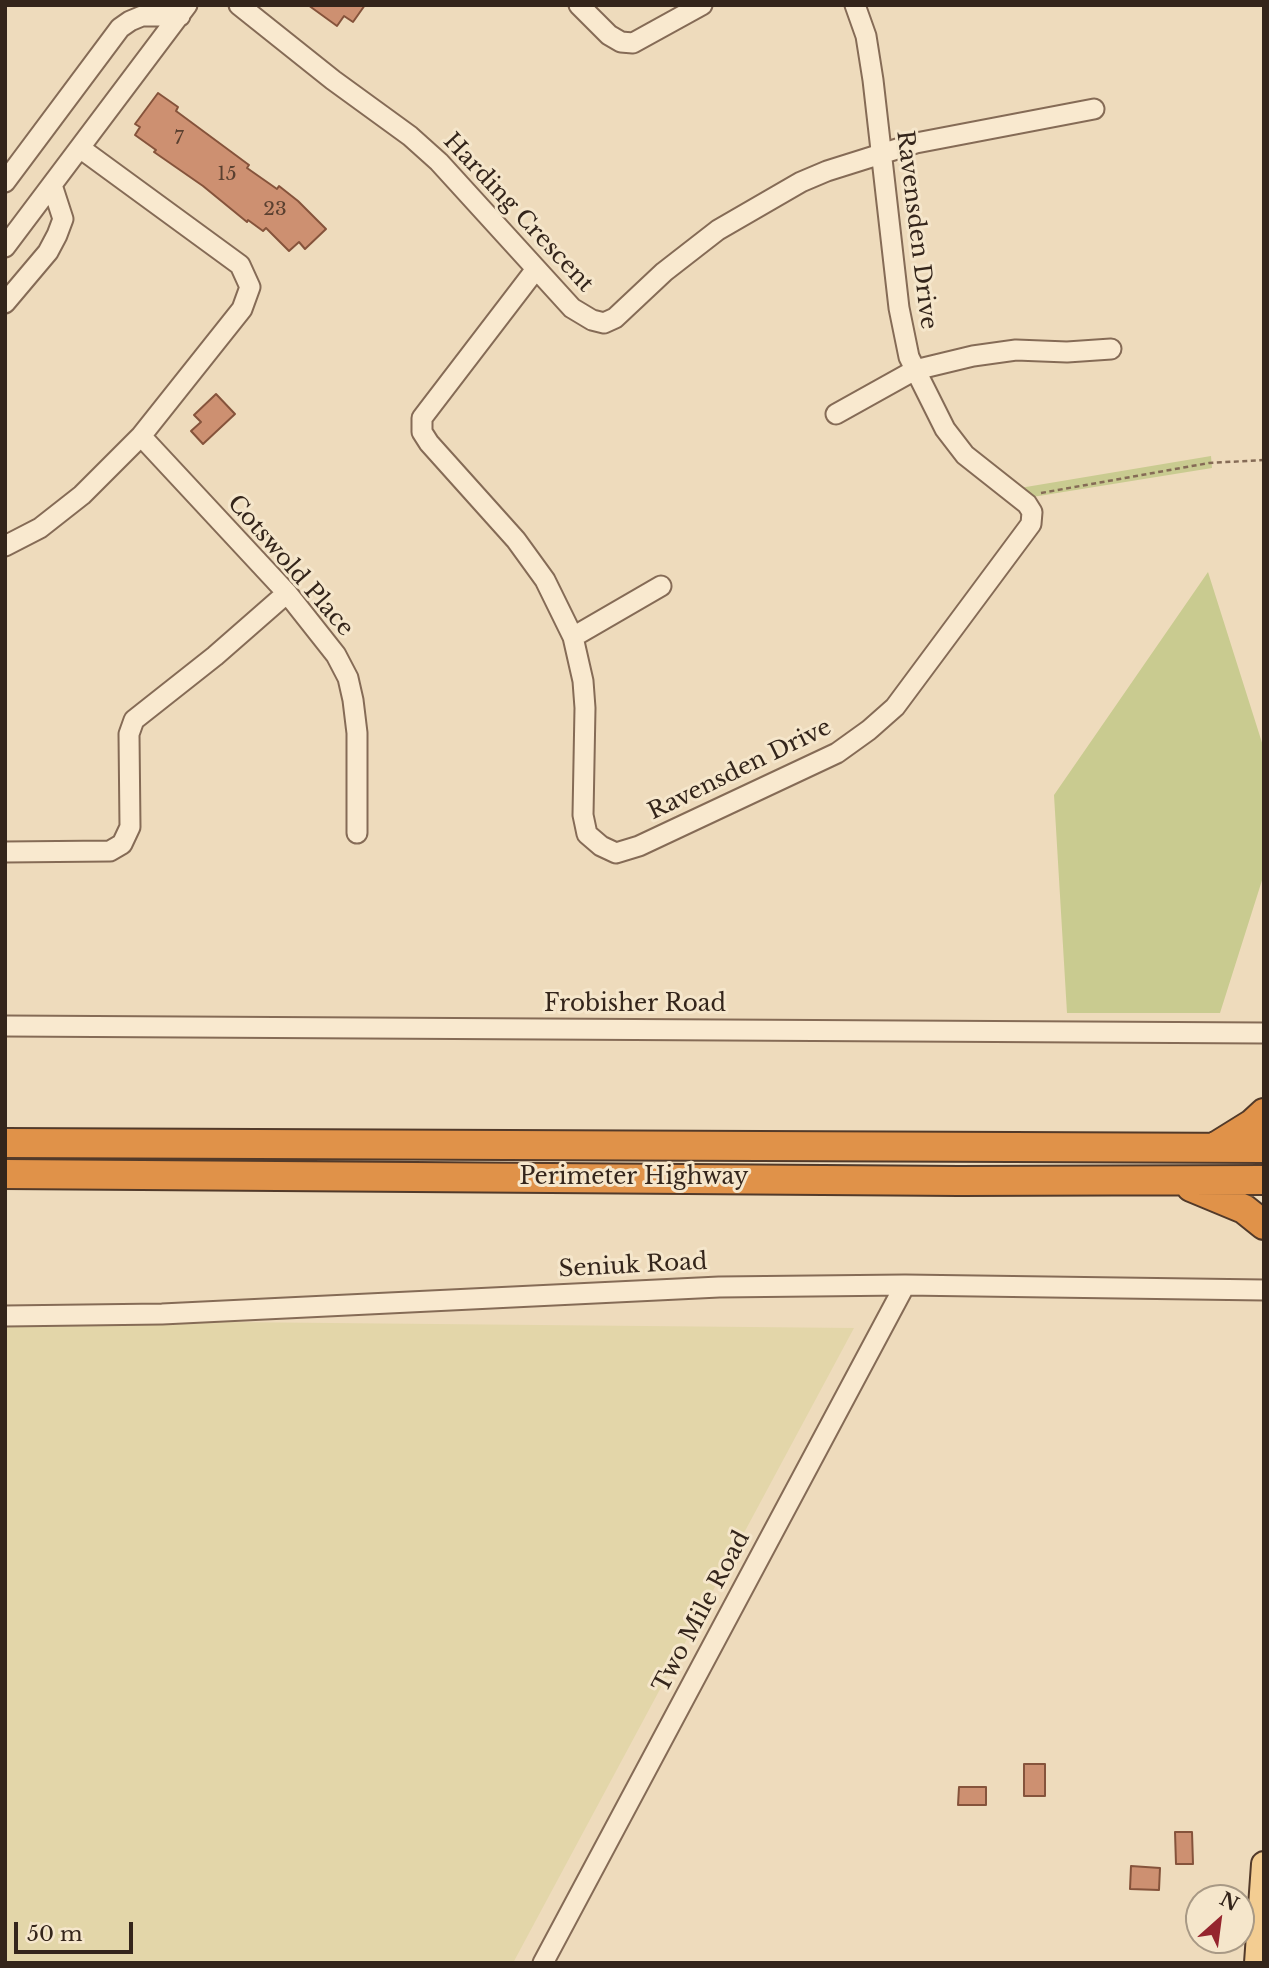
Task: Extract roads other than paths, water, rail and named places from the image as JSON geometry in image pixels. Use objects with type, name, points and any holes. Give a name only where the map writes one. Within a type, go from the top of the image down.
[{"type":"highway","points":[[1212,1148],[1252,1124],[1264,1113]]},
{"type":"highway","name":"Perimeter Highway","points":[[5,1143],[1264,1148]]},
{"type":"highway","name":"Perimeter Highway","points":[[5,1174],[1264,1180]]},
{"type":"highway","points":[[1175,1181],[1234,1203],[1264,1225]]},
{"type":"main road","points":[[1257,1963],[1264,1864]]},
{"type":"street","name":"Harding Crescent","points":[[239,5],[332,80],[410,136],[439,162],[572,308],[592,320],[604,323],[615,318],[686,254],[762,203],[801,181],[881,154]]},
{"type":"street","points":[[579,5],[609,35],[621,42],[633,43],[702,5]]},
{"type":"street","name":"Ravensden Drive","points":[[536,269],[422,418],[422,432],[516,540],[545,580],[573,637],[583,681],[585,708],[583,815],[587,834],[601,846],[617,853],[639,846],[837,753],[878,722],[895,707],[1031,524],[1032,512],[1027,504],[965,455],[951,438],[927,398],[909,357],[899,308],[866,36],[855,5]]},
{"type":"street","points":[[5,247],[183,10]]},
{"type":"street","points":[[5,182],[120,28],[142,16],[183,10]]},
{"type":"street","points":[[881,154],[916,143],[1094,109]]},
{"type":"street","points":[[5,546],[40,528],[82,495],[141,436],[242,309],[250,287],[240,265],[80,148]]},
{"type":"street","points":[[5,303],[48,252],[57,235],[63,219],[52,185]]},
{"type":"street","points":[[836,414],[915,370],[973,356],[1016,350],[1067,352],[1111,349]]},
{"type":"street","name":"Cotswold Place","points":[[141,436],[287,593],[336,655],[348,678],[357,733],[357,834]]},
{"type":"street","points":[[573,637],[661,586]]},
{"type":"street","points":[[5,852],[110,851],[121,844],[130,827],[129,734],[134,720],[215,656],[287,593]]},
{"type":"street","name":"Frobisher Road","points":[[5,1026],[1264,1033]]},
{"type":"street","name":"Seniuk Road","points":[[5,1316],[175,1314],[719,1287],[905,1285],[1264,1290]]},
{"type":"street","name":"Two Mile Road","points":[[542,1963],[905,1285]]}]
